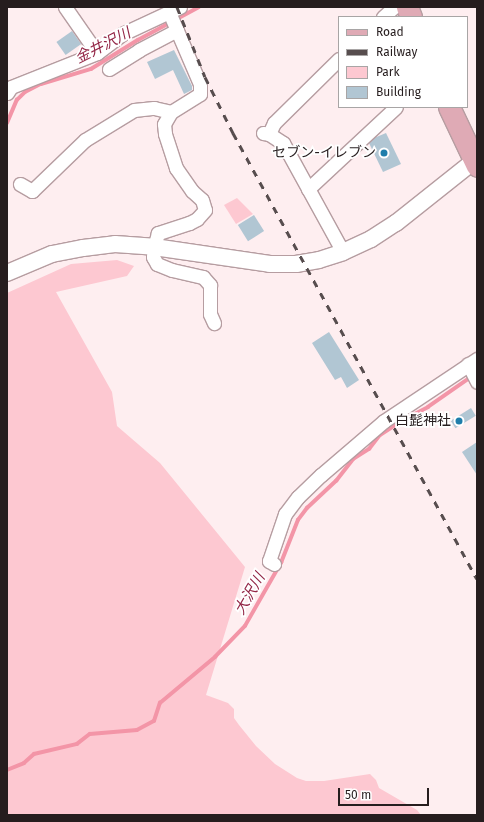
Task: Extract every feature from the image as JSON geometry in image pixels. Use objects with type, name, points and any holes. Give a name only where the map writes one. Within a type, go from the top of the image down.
[{"type":"main road","points":[[449,108],[476,164]]},
{"type":"street","points":[[65,7],[97,53]]},
{"type":"street","points":[[384,16],[394,7]]},
{"type":"street","points":[[8,85],[97,53],[122,34],[174,18]]},
{"type":"street","points":[[109,69],[139,50],[174,18]]},
{"type":"street","points":[[174,18],[200,84],[200,94],[171,112],[164,124],[165,134],[176,168],[192,191],[202,200],[205,210],[197,219],[189,224],[158,233],[153,257],[157,264],[172,270],[204,277],[210,285],[210,314],[214,323]]},
{"type":"street","points":[[338,59],[274,123],[266,134],[283,143],[343,252]]},
{"type":"street","points":[[20,184],[32,191],[86,140],[134,110],[154,108],[171,112]]},
{"type":"street","points":[[308,189],[395,108]]},
{"type":"street","points":[[7,273],[52,254],[115,244],[154,247],[270,264],[296,264],[319,260],[343,252],[370,239],[396,223],[476,164]]},
{"type":"street","points":[[274,564],[269,561],[285,514],[298,497],[321,475],[384,421],[472,362],[477,382]]},
{"type":"green space","points":[[237,198],[253,214],[236,224],[224,205]]},
{"type":"green space","points":[[117,260],[134,266],[127,276],[56,292],[112,392],[117,426],[160,463],[245,567],[206,695],[228,703],[234,709],[234,718],[256,746],[275,764],[297,778],[306,781],[324,781],[370,774],[376,780],[379,788],[417,810],[421,815],[7,815],[7,293],[71,264]]},
{"type":"building","points":[[72,31],[81,44],[66,55],[56,42]]},
{"type":"building","points":[[174,50],[192,86],[192,90],[184,94],[173,70],[155,79],[147,62]]},
{"type":"building","name":"セブン-イレブン","points":[[386,133],[401,164],[383,172],[369,143],[374,138]]},
{"type":"building","points":[[254,215],[264,231],[248,241],[238,225]]},
{"type":"building","points":[[329,332],[359,380],[347,388],[341,377],[335,380],[312,343]]},
{"type":"building","points":[[471,408],[476,416],[455,428],[451,421]]},
{"type":"building","points":[[477,442],[477,475],[462,452]]},
{"type":"waterway","name":"金井沢川","points":[[7,123],[17,100],[25,92],[41,84],[91,69],[138,40],[199,7]]},
{"type":"waterway","name":"大沢川","points":[[7,770],[24,763],[34,754],[77,744],[90,734],[137,730],[154,721],[160,703],[215,657],[245,626],[281,563],[298,520],[307,508],[336,481],[353,459],[369,449],[380,435],[403,420],[428,407],[471,377]]},
{"type":"railway","points":[[177,7],[205,77],[233,133],[477,579]]},
{"type":"place","name":"セブン-イレブン","points":[[384,153]]},
{"type":"place","name":"白髭神社","points":[[459,421]]}]
